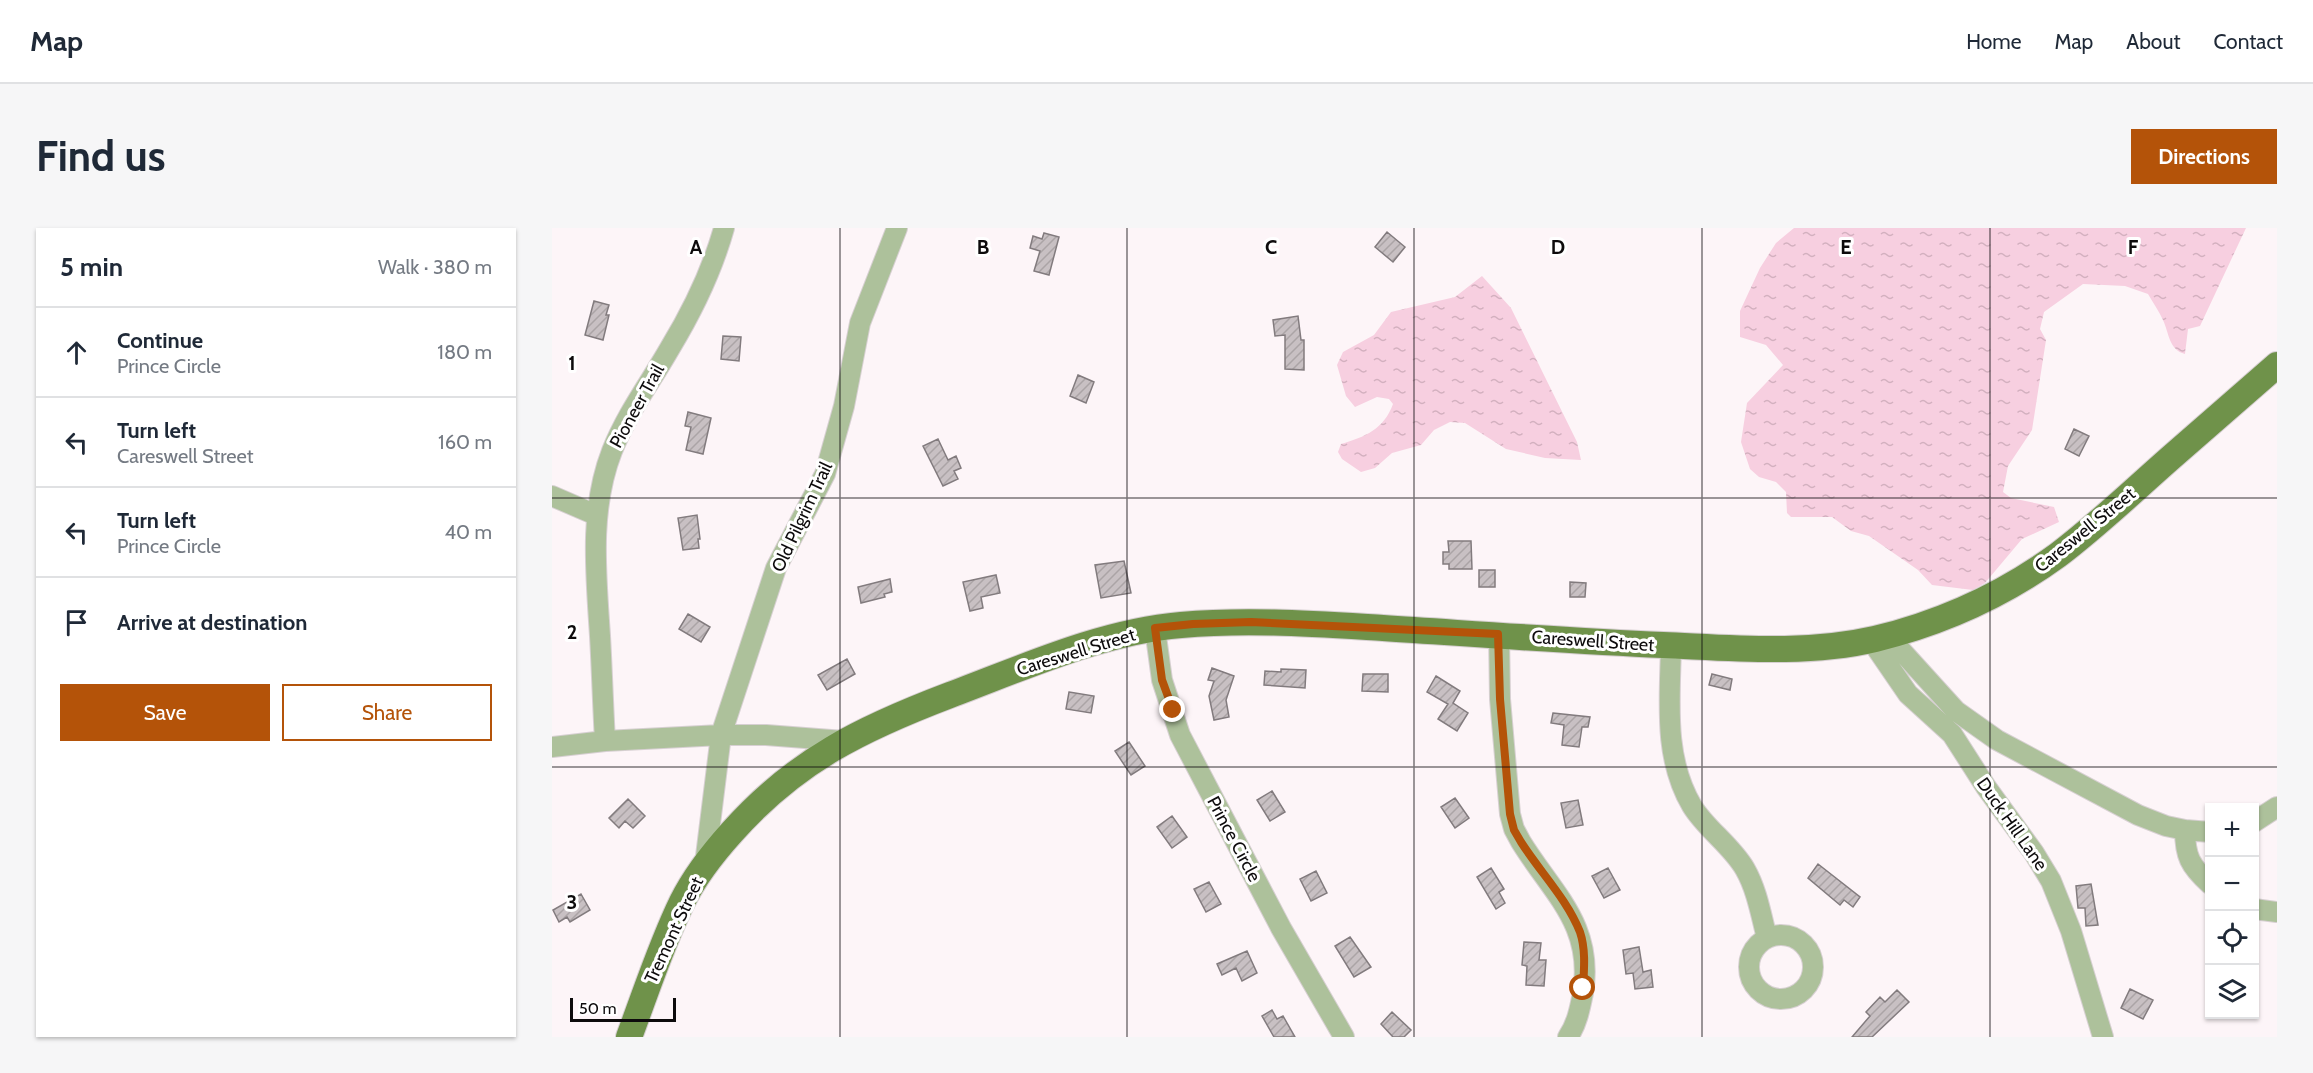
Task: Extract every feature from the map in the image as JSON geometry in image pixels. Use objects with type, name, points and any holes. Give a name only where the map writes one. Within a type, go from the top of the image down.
[{"type":"main road","name":"Careswell Street","points":[[844,741],[893,717],[1055,656],[1105,639],[1155,628],[1251,622],[1498,634],[1574,641],[1787,649],[1879,637],[1922,626],[1977,604],[2007,588],[2057,555],[2105,516],[2277,365]]},
{"type":"main road","name":"Tremont Street","points":[[629,1037],[669,932],[687,893],[705,864],[774,789],[804,766],[844,741]]},
{"type":"street","name":"Pioneer Trail","points":[[604,741],[596,515],[602,482],[611,452],[628,415],[670,350],[695,305],[714,262],[724,228]]},
{"type":"street","name":"Old Pilgrim Trail","points":[[705,864],[721,735],[776,568],[825,474],[844,406],[860,323],[897,228]]},
{"type":"street","points":[[552,496],[596,515]]},
{"type":"street","name":"Prince Circle","points":[[1155,628],[1162,680],[1180,735],[1281,928],[1344,1037]]},
{"type":"street","points":[[1498,634],[1503,743],[1514,830],[1532,860],[1570,913],[1580,933],[1583,948],[1583,988],[1580,1008],[1568,1037]]},
{"type":"street","points":[[1879,637],[1956,711],[1997,740],[2138,815],[2166,826],[2205,832]]},
{"type":"street","name":"Duck Hill Lane","points":[[1879,637],[1908,694],[1952,734],[1986,787],[2034,852],[2051,881],[2071,931],[2103,1037]]},
{"type":"street","points":[[1671,645],[1669,720],[1671,749],[1682,784],[1698,814],[1745,868],[1756,894],[1767,938]]},
{"type":"street","points":[[552,747],[604,741],[721,735],[766,735],[844,741]]},
{"type":"street","points":[[2259,819],[2277,807]]},
{"type":"street","points":[[2185,830],[2185,849],[2192,866],[2205,879]]},
{"type":"street","points":[[2259,910],[2277,912]]},
{"type":"water","points":[[1794,228],[2246,228],[2200,326],[2188,329],[2185,354],[2173,345],[2148,294],[2125,286],[2083,284],[2044,312],[2040,329],[2046,340],[2032,430],[2008,466],[2003,492],[2011,498],[2054,507],[2059,522],[2022,539],[1985,583],[1973,590],[1932,585],[1918,570],[1869,536],[1851,531],[1832,517],[1791,517],[1787,513],[1786,492],[1776,482],[1759,477],[1750,469],[1741,442],[1747,403],[1783,365],[1766,345],[1740,337],[1740,311],[1760,268],[1776,243]]},
{"type":"water","points":[[1482,276],[1511,308],[1577,442],[1581,460],[1545,458],[1506,449],[1465,423],[1450,422],[1434,430],[1421,445],[1392,453],[1375,468],[1361,472],[1342,459],[1338,452],[1341,444],[1373,431],[1384,420],[1393,404],[1389,399],[1377,397],[1355,407],[1346,396],[1337,365],[1343,352],[1374,335],[1391,312],[1455,297]]},
{"type":"building","points":[[1387,232],[1405,247],[1393,262],[1375,247]]},
{"type":"building","points":[[1044,233],[1059,237],[1049,275],[1034,271],[1040,251],[1030,248],[1033,236],[1042,239]]},
{"type":"building","points":[[594,301],[609,305],[603,340],[585,335]]},
{"type":"building","points":[[1298,316],[1301,340],[1304,340],[1304,370],[1285,369],[1285,335],[1275,336],[1273,320]]},
{"type":"building","points":[[723,336],[741,337],[739,361],[721,359]]},
{"type":"building","points":[[1078,375],[1094,382],[1086,403],[1070,396]]},
{"type":"building","points":[[688,412],[711,418],[703,454],[686,450],[691,427],[685,426]]},
{"type":"building","points":[[2074,429],[2089,436],[2079,456],[2065,449]]},
{"type":"building","points":[[938,439],[948,460],[956,456],[961,468],[954,471],[958,479],[943,486],[923,446]]},
{"type":"building","points":[[697,515],[699,548],[683,550],[678,518]]},
{"type":"building","points":[[1448,541],[1471,541],[1472,569],[1449,569],[1449,564],[1443,564],[1443,552],[1449,552]]},
{"type":"building","points":[[1124,561],[1131,593],[1101,598],[1095,565]]},
{"type":"building","points":[[1479,570],[1495,570],[1495,587],[1479,587]]},
{"type":"building","points":[[996,575],[1000,593],[981,597],[983,608],[970,611],[963,582]]},
{"type":"building","points":[[890,579],[892,592],[884,594],[885,597],[861,603],[858,587]]},
{"type":"building","points":[[1570,582],[1586,583],[1585,597],[1570,597]]},
{"type":"building","points":[[688,614],[710,627],[701,642],[679,629]]},
{"type":"building","points":[[847,659],[855,674],[827,690],[818,675]]},
{"type":"building","points":[[1212,668],[1234,676],[1226,700],[1229,717],[1214,720],[1209,696],[1214,681],[1208,680]]},
{"type":"building","points":[[1281,669],[1306,670],[1305,688],[1264,685],[1265,671],[1281,672]]},
{"type":"building","points":[[1363,674],[1388,674],[1388,692],[1362,691]]},
{"type":"building","points":[[1712,674],[1732,679],[1730,690],[1709,685]]},
{"type":"building","points":[[1436,676],[1460,691],[1453,703],[1468,713],[1457,731],[1438,719],[1448,704],[1427,692]]},
{"type":"building","points":[[1069,692],[1094,696],[1091,713],[1066,709]]},
{"type":"building","points":[[1553,713],[1590,717],[1588,727],[1582,727],[1579,747],[1562,745],[1564,725],[1551,723]]},
{"type":"building","points":[[1129,742],[1145,766],[1131,775],[1115,751]]},
{"type":"building","points":[[1272,791],[1285,812],[1270,821],[1257,800]]},
{"type":"building","points":[[1455,798],[1469,818],[1455,828],[1441,807]]},
{"type":"building","points":[[628,799],[645,816],[633,828],[625,821],[619,828],[609,818]]},
{"type":"building","points":[[1578,800],[1583,825],[1566,828],[1561,803]]},
{"type":"building","points":[[1172,816],[1187,837],[1172,848],[1157,827]]},
{"type":"building","points":[[1818,864],[1860,897],[1853,907],[1844,900],[1840,905],[1808,878]]},
{"type":"building","points":[[1491,868],[1504,889],[1499,892],[1505,903],[1496,909],[1477,877]]},
{"type":"building","points":[[1608,868],[1620,890],[1604,898],[1592,876]]},
{"type":"building","points":[[1316,871],[1327,893],[1311,901],[1300,879]]},
{"type":"building","points":[[1209,882],[1221,904],[1206,912],[1194,889]]},
{"type":"building","points":[[2091,884],[2098,925],[2086,926],[2085,908],[2078,908],[2076,886]]},
{"type":"building","points":[[581,894],[590,910],[570,922],[567,917],[559,922],[553,910]]},
{"type":"building","points":[[1350,937],[1371,967],[1354,977],[1335,946]]},
{"type":"building","points":[[1524,942],[1541,943],[1539,960],[1546,960],[1544,986],[1526,985],[1527,966],[1522,965]]},
{"type":"building","points":[[1639,947],[1643,972],[1651,970],[1653,987],[1635,989],[1633,973],[1626,974],[1623,950]]},
{"type":"building","points":[[1247,951],[1257,973],[1242,981],[1236,968],[1222,975],[1217,964]]},
{"type":"building","points":[[2130,989],[2153,1000],[2143,1019],[2121,1008]]},
{"type":"building","points":[[1897,990],[1909,1002],[1872,1037],[1852,1037],[1870,1016],[1866,1012],[1880,997],[1885,1002]]},
{"type":"building","points":[[1272,1010],[1277,1019],[1283,1016],[1295,1037],[1274,1037],[1262,1016]]},
{"type":"building","points":[[1392,1012],[1411,1030],[1404,1037],[1393,1037],[1381,1024]]},
{"type":"route","points":[[1173,710],[1162,680],[1155,628],[1221,622],[1251,622],[1498,634],[1500,699],[1510,814],[1514,830],[1521,842],[1556,891],[1580,933],[1585,964],[1583,988]]}]
